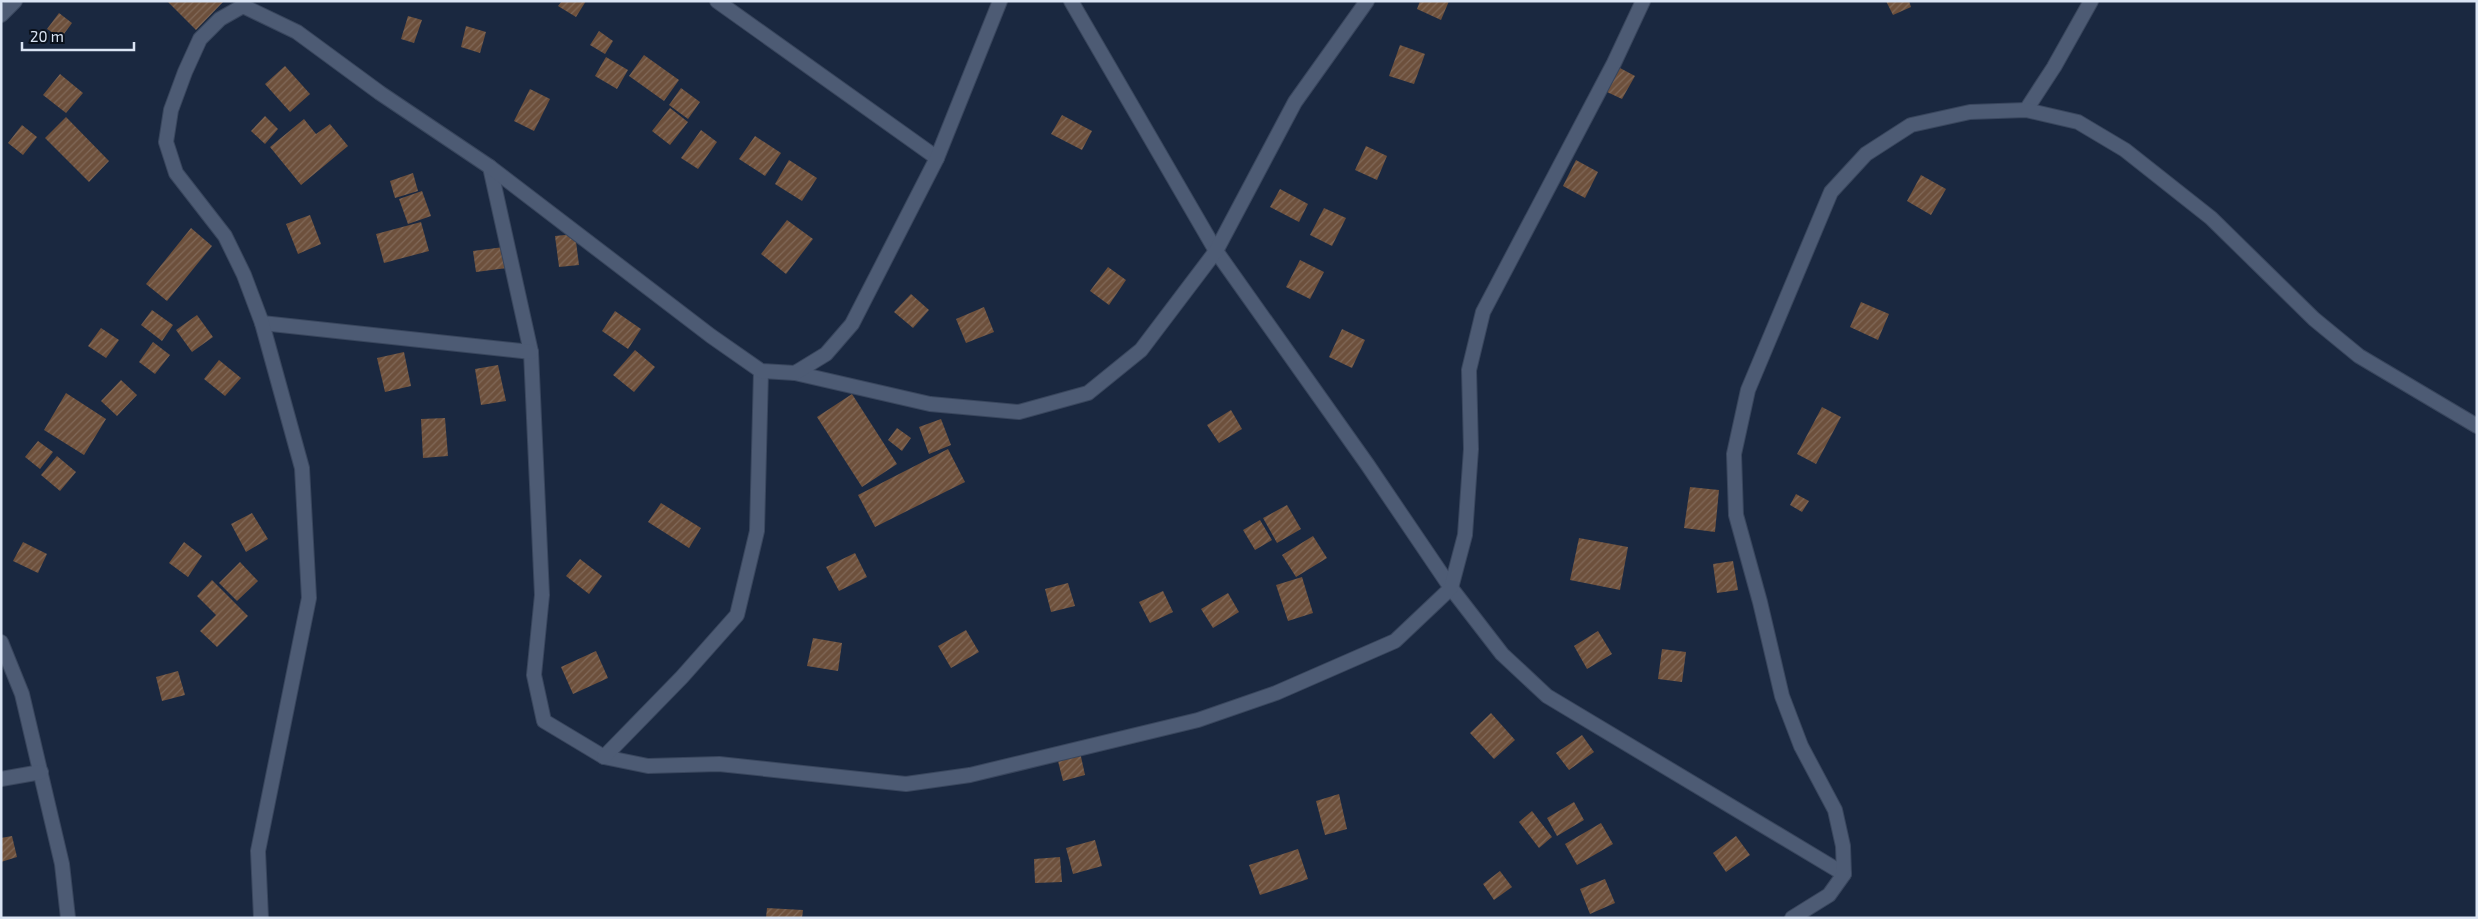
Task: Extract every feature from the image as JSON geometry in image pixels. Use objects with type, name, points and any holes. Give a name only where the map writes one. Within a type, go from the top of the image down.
[{"type":"street","points":[[1,15],[15,1]]},
{"type":"street","points":[[717,1],[937,158]]},
{"type":"street","points":[[795,373],[826,354],[852,324],[937,158],[1000,1]]},
{"type":"street","points":[[1071,1],[1216,250],[1367,464],[1451,588],[1502,654],[1547,696],[1844,874]]},
{"type":"street","points":[[261,918],[258,851],[309,598],[302,468],[262,323],[244,275],[224,236],[176,174],[166,142],[171,110],[184,72],[200,39],[220,19],[240,4],[297,32],[380,93],[490,167],[704,330],[761,371],[795,373],[930,404],[1019,412],[1088,393],[1141,350],[1216,250],[1295,102],[1367,1]]},
{"type":"street","points":[[490,167],[531,352],[542,596],[534,675],[544,721],[604,757],[648,766],[719,764],[906,784],[970,775],[1198,720],[1276,693],[1395,641],[1451,588],[1466,535],[1471,449],[1469,370],[1483,312],[1614,63],[1643,1]]},
{"type":"street","points":[[2026,110],[2054,67],[2090,1]]},
{"type":"street","points":[[1792,918],[1829,895],[1844,874],[1843,846],[1835,810],[1801,746],[1782,696],[1760,602],[1736,515],[1734,454],[1748,390],[1831,192],[1866,154],[1911,125],[1970,112],[2026,110],[2078,122],[2125,150],[2211,218],[2314,319],[2359,356],[2477,426]]},
{"type":"street","points":[[262,323],[531,352]]},
{"type":"street","points":[[604,757],[682,676],[737,615],[757,531],[761,371]]},
{"type":"street","points":[[1,642],[22,694],[41,772],[62,864],[68,918]]},
{"type":"street","points":[[1,779],[41,772]]},
{"type":"building","points":[[167,1],[224,1],[196,30]]},
{"type":"building","points":[[562,1],[586,1],[576,17],[558,6]]},
{"type":"building","points":[[1420,1],[1449,1],[1441,20],[1417,9]]},
{"type":"building","points":[[1886,1],[1909,1],[1911,7],[1893,15]]},
{"type":"building","points":[[59,13],[72,23],[61,38],[47,29]]},
{"type":"building","points":[[408,16],[422,20],[414,43],[401,39]]},
{"type":"building","points":[[466,26],[486,32],[480,53],[461,47]]},
{"type":"building","points":[[599,31],[613,41],[605,54],[590,45]]},
{"type":"building","points":[[1400,45],[1425,54],[1414,84],[1389,76]]},
{"type":"building","points":[[644,55],[679,80],[664,101],[629,76]]},
{"type":"building","points":[[606,57],[628,70],[617,89],[595,76]]},
{"type":"building","points":[[285,66],[310,94],[290,112],[265,84]]},
{"type":"building","points":[[1620,68],[1635,76],[1622,99],[1607,92]]},
{"type":"building","points":[[60,74],[83,93],[66,113],[43,95]]},
{"type":"building","points":[[681,88],[700,102],[688,119],[669,105]]},
{"type":"building","points":[[530,89],[550,99],[534,131],[514,121]]},
{"type":"building","points":[[670,108],[688,122],[670,145],[652,131]]},
{"type":"building","points":[[1062,115],[1092,131],[1082,150],[1051,134]]},
{"type":"building","points":[[265,116],[278,129],[265,144],[251,131]]},
{"type":"building","points":[[66,117],[109,161],[89,182],[45,138]]},
{"type":"building","points":[[304,119],[316,134],[330,124],[348,146],[301,185],[270,147]]},
{"type":"building","points":[[22,125],[37,137],[23,155],[8,143]]},
{"type":"building","points":[[701,130],[717,142],[698,169],[681,158]]},
{"type":"building","points":[[755,136],[781,153],[765,176],[739,159]]},
{"type":"building","points":[[1366,146],[1387,156],[1377,180],[1355,170]]},
{"type":"building","points":[[789,160],[817,178],[802,201],[775,184]]},
{"type":"building","points":[[1576,160],[1598,172],[1585,198],[1563,186]]},
{"type":"building","points":[[413,173],[418,191],[395,198],[390,181]]},
{"type":"building","points":[[1921,175],[1946,189],[1931,215],[1907,201]]},
{"type":"building","points":[[1280,189],[1308,204],[1299,222],[1270,207]]},
{"type":"building","points":[[422,191],[431,216],[408,224],[399,199]]},
{"type":"building","points":[[1324,208],[1346,218],[1332,246],[1310,235]]},
{"type":"building","points":[[310,215],[321,244],[298,254],[286,224]]},
{"type":"building","points":[[787,220],[813,239],[786,274],[761,254]]},
{"type":"building","points":[[421,222],[429,251],[384,263],[376,234]]},
{"type":"building","points":[[191,228],[212,246],[167,301],[146,284]]},
{"type":"building","points":[[575,234],[579,265],[559,267],[555,236]]},
{"type":"building","points":[[504,247],[507,268],[476,272],[473,251]]},
{"type":"building","points":[[1300,260],[1324,272],[1310,299],[1286,287]]},
{"type":"building","points":[[1108,267],[1126,280],[1109,305],[1090,291]]},
{"type":"building","points":[[911,294],[929,310],[913,328],[894,312]]},
{"type":"building","points":[[1861,302],[1889,314],[1878,340],[1850,327]]},
{"type":"building","points":[[984,307],[994,332],[966,343],[956,319]]},
{"type":"building","points":[[152,310],[173,325],[162,341],[141,325]]},
{"type":"building","points":[[615,311],[641,329],[628,349],[602,331]]},
{"type":"building","points":[[197,315],[213,337],[192,352],[176,330]]},
{"type":"building","points":[[101,328],[119,340],[106,358],[88,346]]},
{"type":"building","points":[[1342,329],[1365,340],[1352,368],[1329,357]]},
{"type":"building","points":[[153,342],[170,355],[155,374],[139,362]]},
{"type":"building","points":[[635,350],[655,367],[634,392],[613,375]]},
{"type":"building","points":[[404,352],[411,386],[385,392],[377,358]]},
{"type":"building","points":[[219,360],[241,378],[225,396],[204,379]]},
{"type":"building","points":[[498,365],[506,401],[481,405],[475,369]]},
{"type":"building","points":[[121,380],[137,395],[117,416],[101,401]]},
{"type":"building","points":[[66,393],[106,419],[84,455],[44,430]]},
{"type":"building","points":[[852,394],[897,464],[862,487],[817,417]]},
{"type":"building","points":[[1822,407],[1841,417],[1816,464],[1797,454]]},
{"type":"building","points":[[1231,410],[1242,429],[1219,443],[1207,425]]},
{"type":"building","points":[[445,418],[448,456],[423,458],[421,419]]},
{"type":"building","points":[[941,419],[951,445],[929,454],[919,427]]},
{"type":"building","points":[[897,428],[911,438],[902,451],[888,440]]},
{"type":"building","points":[[38,441],[53,452],[40,469],[25,457]]},
{"type":"building","points":[[948,449],[965,482],[875,527],[858,495]]},
{"type":"building","points":[[57,456],[76,472],[60,491],[41,475]]},
{"type":"building","points":[[1690,487],[1719,490],[1715,532],[1684,528]]},
{"type":"building","points":[[1796,494],[1809,501],[1802,512],[1790,505]]},
{"type":"building","points":[[661,503],[701,528],[689,548],[648,522]]},
{"type":"building","points":[[1287,505],[1301,529],[1277,543],[1263,518]]},
{"type":"building","points":[[252,513],[268,539],[246,552],[231,524]]},
{"type":"building","points":[[1260,520],[1272,540],[1255,550],[1243,530]]},
{"type":"building","points":[[1313,536],[1327,558],[1296,577],[1282,555]]},
{"type":"building","points":[[1579,538],[1628,547],[1620,590],[1570,580]]},
{"type":"building","points":[[23,542],[47,554],[38,573],[13,561]]},
{"type":"building","points":[[184,542],[202,556],[188,577],[169,563]]},
{"type":"building","points":[[855,553],[867,577],[839,591],[826,567]]},
{"type":"building","points":[[580,559],[602,576],[589,594],[566,576]]},
{"type":"building","points":[[1733,561],[1738,590],[1717,593],[1713,564]]},
{"type":"building","points":[[240,562],[258,581],[237,601],[219,583]]},
{"type":"building","points":[[1302,577],[1313,613],[1288,621],[1276,585]]},
{"type":"building","points":[[212,580],[248,616],[217,647],[200,631],[216,615],[197,596]]},
{"type":"building","points":[[1068,583],[1075,606],[1051,612],[1045,589]]},
{"type":"building","points":[[1163,591],[1173,612],[1150,623],[1139,602]]},
{"type":"building","points":[[1228,593],[1239,612],[1213,628],[1201,609]]},
{"type":"building","points":[[966,630],[979,652],[951,668],[938,646]]},
{"type":"building","points":[[1598,631],[1612,654],[1587,669],[1574,646]]},
{"type":"building","points":[[813,638],[842,643],[838,671],[807,666]]},
{"type":"building","points":[[1662,649],[1686,652],[1682,682],[1658,679]]},
{"type":"building","points":[[596,651],[608,678],[573,694],[561,667]]},
{"type":"building","points":[[178,671],[185,695],[162,701],[156,677]]},
{"type":"building","points":[[1491,713],[1515,740],[1494,759],[1470,733]]},
{"type":"building","points":[[1582,735],[1594,752],[1569,770],[1556,753]]},
{"type":"building","points":[[1080,752],[1085,775],[1063,781],[1057,757]]},
{"type":"building","points":[[1339,794],[1347,829],[1325,835],[1316,801]]},
{"type":"building","points":[[1574,802],[1584,820],[1557,836],[1547,818]]},
{"type":"building","points":[[1532,811],[1552,837],[1539,848],[1519,822]]},
{"type":"building","points":[[1601,823],[1613,844],[1577,865],[1565,844]]},
{"type":"building","points":[[12,836],[17,857],[1,862],[1,838]]},
{"type":"building","points":[[1736,836],[1750,855],[1726,872],[1713,853]]},
{"type":"building","points":[[1095,840],[1102,866],[1073,874],[1066,848]]},
{"type":"building","points":[[1298,849],[1308,879],[1260,895],[1249,865]]},
{"type":"building","points":[[1060,857],[1062,882],[1035,883],[1034,859]]},
{"type":"building","points":[[1500,871],[1512,887],[1494,900],[1483,884]]},
{"type":"building","points":[[1605,879],[1615,903],[1590,914],[1580,889]]},
{"type":"building","points":[[767,908],[803,910],[802,918],[766,918]]}]
